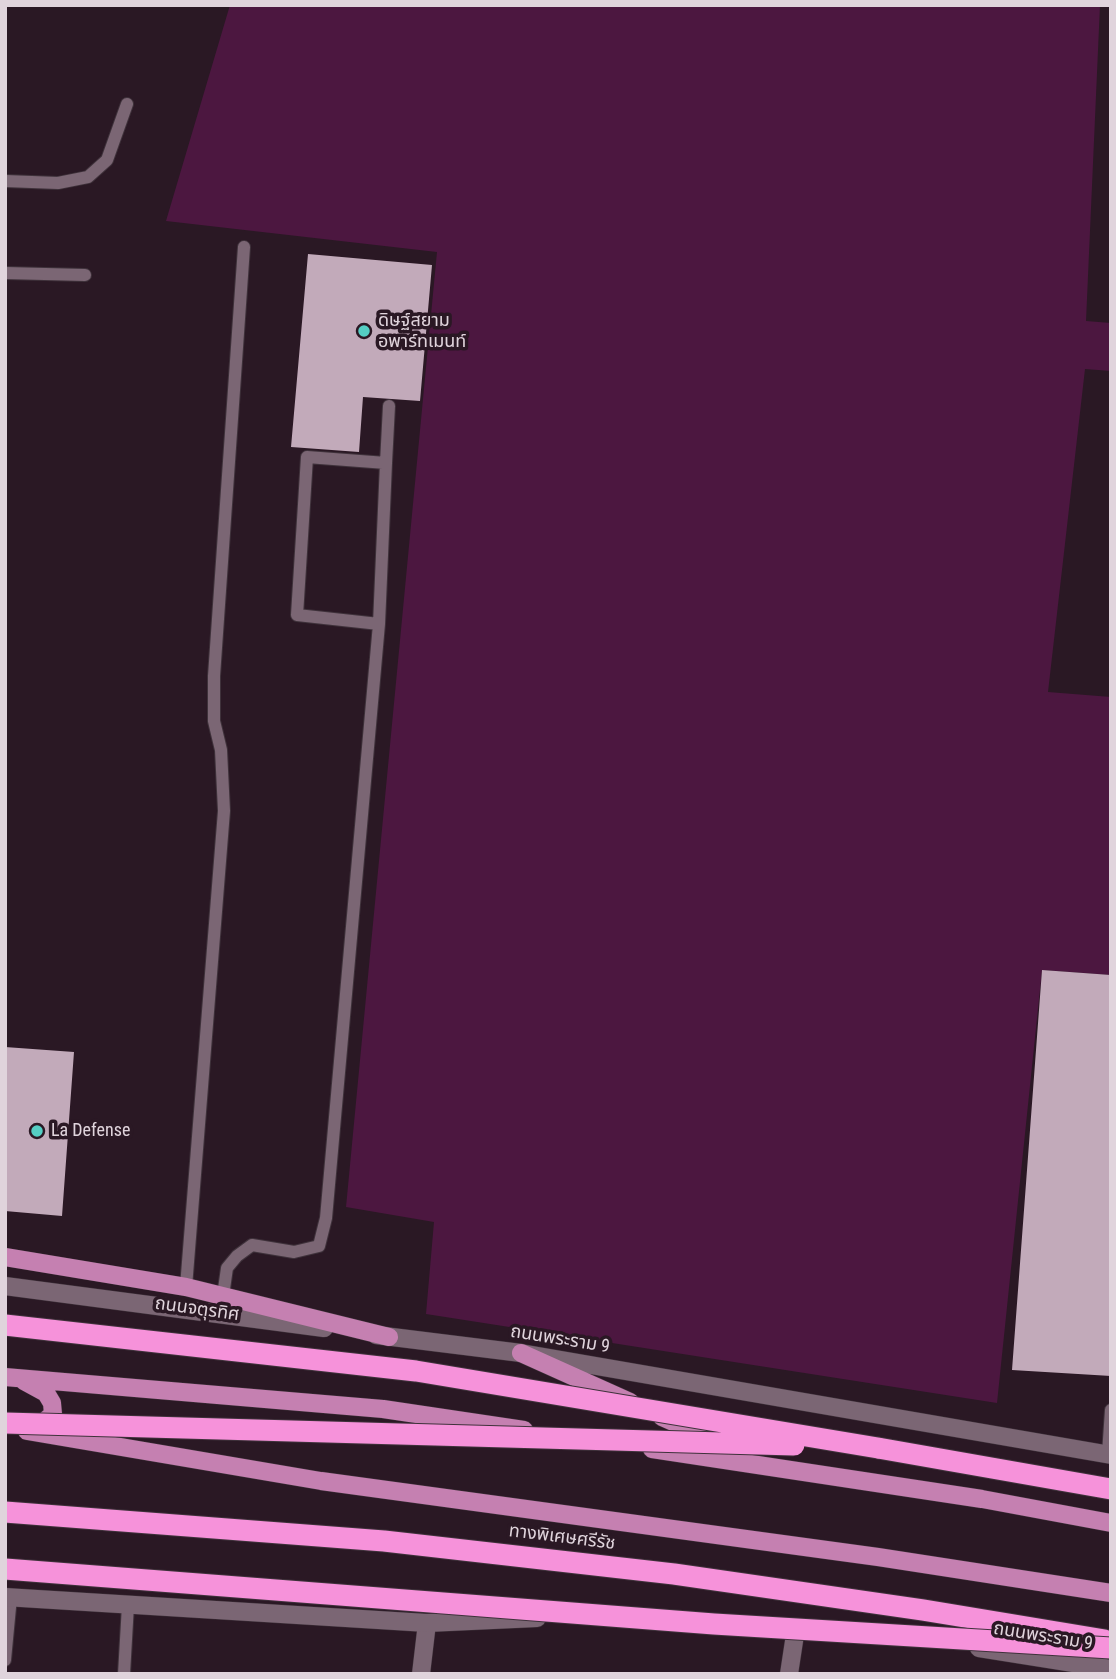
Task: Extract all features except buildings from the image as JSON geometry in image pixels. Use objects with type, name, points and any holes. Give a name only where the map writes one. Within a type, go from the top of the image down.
[{"type":"highway","points":[[5,1325],[416,1371],[1111,1489]]},
{"type":"highway","points":[[12,1427],[878,1448]]},
{"type":"highway","name":"ทางพิเศษศรีรัช","points":[[5,1512],[384,1541],[687,1576],[923,1610],[1111,1641]]},
{"type":"highway","points":[[5,1569],[714,1624],[1111,1648]]},
{"type":"main road","name":"ถนนพระราม 9","points":[[5,1257],[186,1287],[389,1337],[521,1353],[1110,1455]]},
{"type":"main road","name":"ถนนจตุรทิศ","points":[[5,1286],[94,1295],[389,1337]]},
{"type":"main road","points":[[521,1353],[774,1467]]},
{"type":"main road","points":[[10,1377],[383,1409],[982,1499],[1111,1523]]},
{"type":"main road","points":[[10,1377],[46,1393],[52,1403],[53,1414],[48,1421],[12,1427]]},
{"type":"main road","points":[[12,1427],[321,1481],[865,1556],[1111,1593]]},
{"type":"main road","name":"ถนนพระราม 9","points":[[8,1597],[427,1623],[656,1612],[963,1645],[1111,1669]]},
{"type":"main road","points":[[421,1674],[427,1623]]},
{"type":"main road","points":[[789,1674],[796,1628]]},
{"type":"lane","points":[[5,181],[58,183],[88,177],[107,160],[127,104]]},
{"type":"lane","points":[[186,1287],[224,825],[221,750],[214,721],[214,676],[244,247]]},
{"type":"lane","points":[[5,273],[85,275]]},
{"type":"lane","points":[[223,1296],[227,1268],[237,1256],[252,1245],[294,1252],[319,1246],[326,1218],[379,624],[389,406]]},
{"type":"lane","points":[[379,624],[297,615],[307,457],[386,463]]},
{"type":"lane","points":[[1110,1455],[1111,1410]]},
{"type":"lane","points":[[5,1660],[8,1597]]},
{"type":"lane","points":[[125,1674],[128,1605]]},
{"type":"shaded area","points":[[230,5],[1100,5],[1086,321],[1111,323],[1111,371],[1085,369],[1048,692],[1111,697],[1111,975],[1042,970],[997,1403],[426,1314],[434,1222],[346,1207],[437,252],[166,221]]},
{"type":"place","name":"ดิษฐ์สยาม อพาร์ทเมนท์","points":[[364,331]]},
{"type":"place","name":"La Defense","points":[[37,1131]]}]
